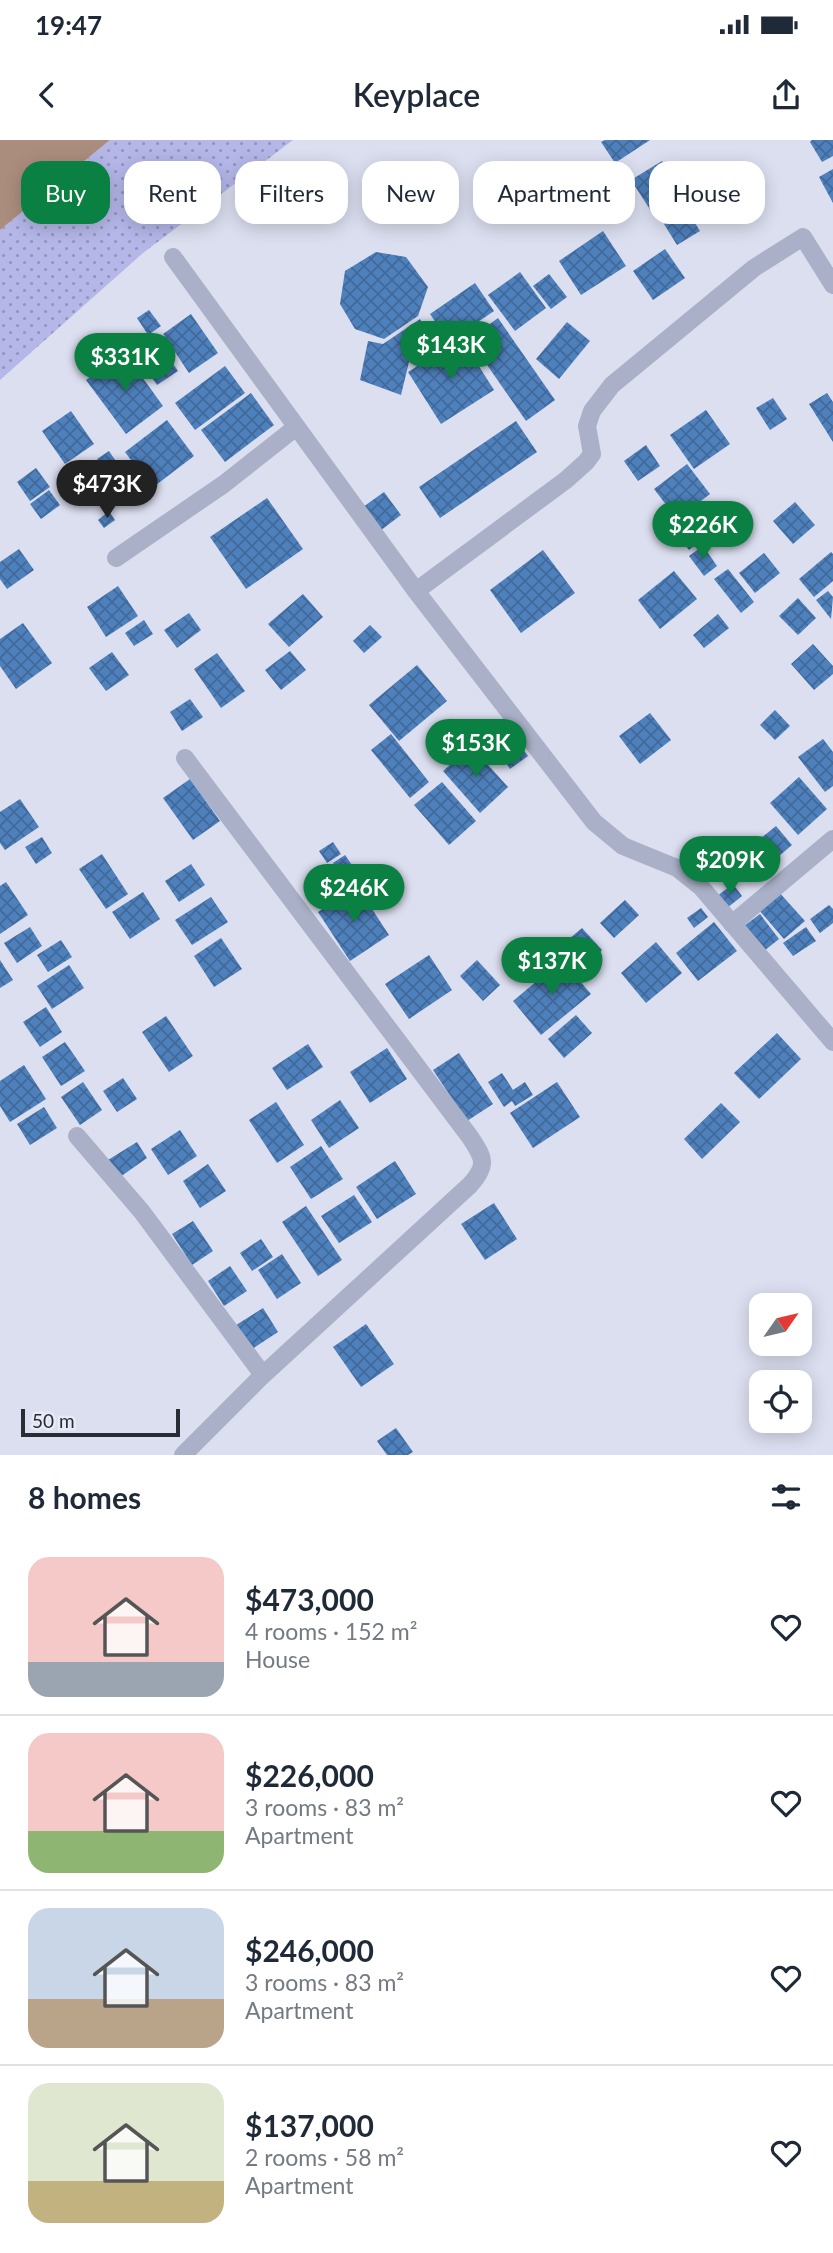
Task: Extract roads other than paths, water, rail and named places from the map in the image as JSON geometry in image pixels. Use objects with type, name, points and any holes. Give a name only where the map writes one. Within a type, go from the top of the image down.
[{"type":"street","points":[[416,591],[566,480],[586,462],[592,454],[587,426],[592,411],[612,385],[754,268],[803,237],[833,285]]},
{"type":"street","points":[[173,257],[416,591],[594,821],[623,846],[677,868],[701,887],[833,1042]]},
{"type":"street","points":[[116,558],[224,484],[295,428]]},
{"type":"street","points":[[183,1455],[263,1375],[470,1185],[483,1166],[482,1156],[470,1137],[186,758]]},
{"type":"street","points":[[733,924],[833,839]]},
{"type":"street","points":[[77,1136],[142,1212],[263,1375]]}]
